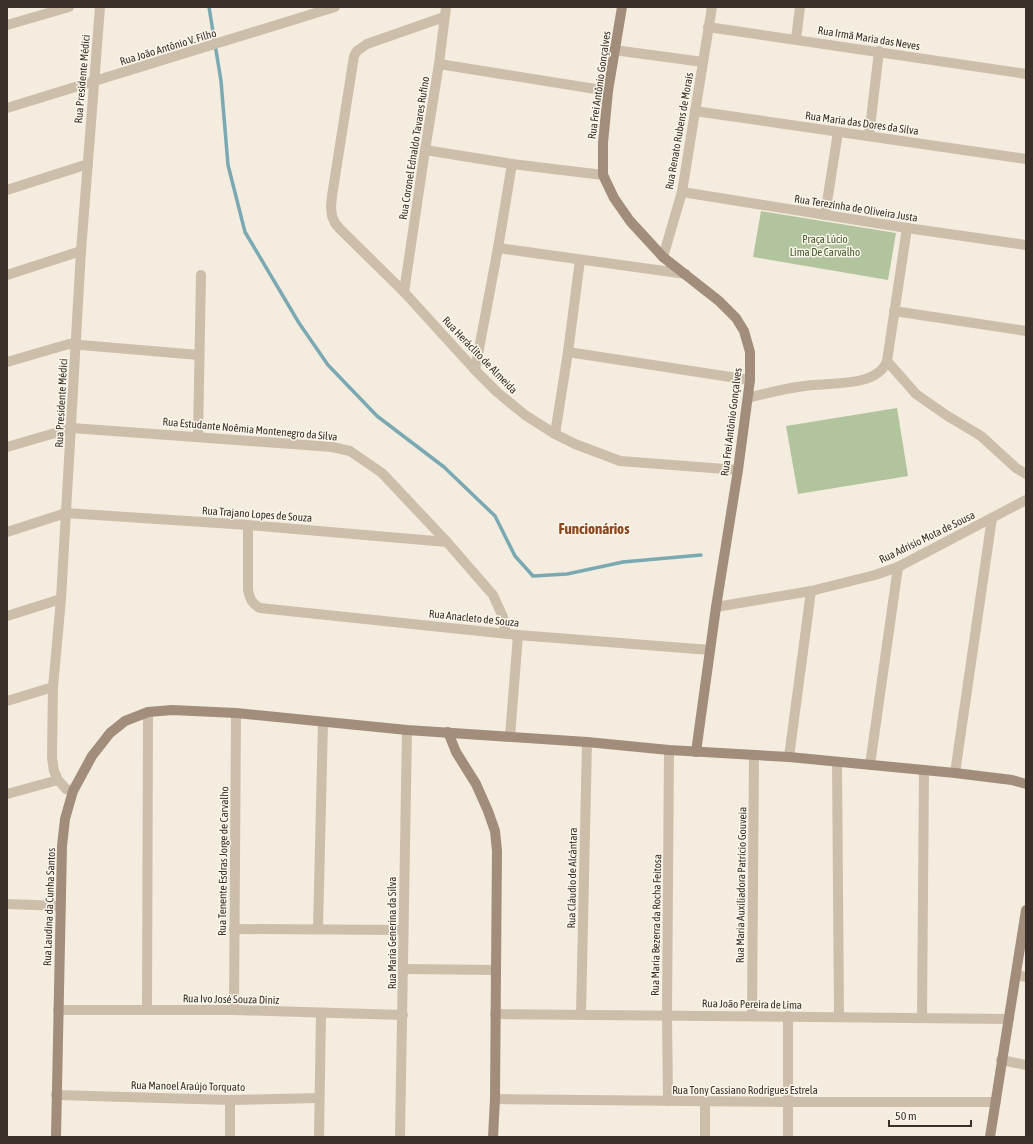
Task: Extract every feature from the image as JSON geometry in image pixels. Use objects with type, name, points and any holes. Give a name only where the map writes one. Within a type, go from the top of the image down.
[{"type":"street","points":[[7,25],[69,7]]},
{"type":"street","name":"Rua Presidente Médici","points":[[58,780],[54,771],[52,758],[53,687],[61,599],[72,428],[81,251],[100,7]]},
{"type":"street","name":"Rua João Antônio V. Filho","points":[[7,108],[335,7]]},
{"type":"street","name":"Rua Frei Antônio Gonçalves","points":[[622,7],[608,91],[603,143],[603,175],[614,198],[630,222],[663,257],[719,301],[736,318],[744,331],[750,352],[750,380],[748,398],[716,607],[696,752]]},
{"type":"street","name":"Rua Renato Rubens de Morais","points":[[663,257],[682,192],[712,7]]},
{"type":"street","points":[[796,39],[800,7]]},
{"type":"street","name":"Rua Coronel Ednaldo Tavares Rufino","points":[[404,292],[439,64],[445,12]]},
{"type":"street","name":"Rua Heráclito de Almeida","points":[[445,12],[367,44],[357,51],[354,56],[331,206],[335,223],[346,236],[404,292],[475,370],[525,415],[555,434],[595,452],[620,461],[738,470]]},
{"type":"street","name":"Rua Irmã Maria das Neves","points":[[708,27],[880,51],[1026,74]]},
{"type":"street","points":[[614,50],[703,62]]},
{"type":"street","points":[[868,136],[880,51]]},
{"type":"street","points":[[439,64],[608,91]]},
{"type":"street","name":"Rua Maria das Dores da Silva","points":[[695,111],[1026,159]]},
{"type":"street","points":[[825,215],[838,132]]},
{"type":"street","points":[[425,150],[512,164],[603,175]]},
{"type":"street","points":[[7,190],[88,164]]},
{"type":"street","points":[[475,370],[512,164]]},
{"type":"street","name":"Rua Terezinha de Oliveira Justa","points":[[682,192],[907,228],[1026,245]]},
{"type":"street","points":[[748,398],[807,385],[855,382],[879,373],[886,366],[907,228]]},
{"type":"street","points":[[498,248],[686,274]]},
{"type":"street","points":[[7,275],[81,251]]},
{"type":"street","points":[[555,434],[568,352],[580,260]]},
{"type":"street","points":[[198,437],[201,275]]},
{"type":"street","points":[[894,311],[1026,328]]},
{"type":"street","points":[[7,362],[63,345],[76,344],[199,355]]},
{"type":"street","points":[[568,352],[750,380]]},
{"type":"street","points":[[887,361],[916,394],[946,415],[981,436],[1016,468],[1026,474]]},
{"type":"street","points":[[7,447],[72,428]]},
{"type":"street","name":"Rua Estudante Noêmia Montenegro da Silva","points":[[72,428],[332,447],[350,451],[382,472],[447,542],[493,595],[503,617],[506,633]]},
{"type":"street","name":"Rua Adrisio Mota de Sousa","points":[[716,607],[811,591],[855,581],[898,567],[1026,500]]},
{"type":"street","points":[[7,532],[66,513]]},
{"type":"street","name":"Rua Trajano Lopes de Souza","points":[[66,513],[248,525],[447,542]]},
{"type":"street","points":[[955,773],[992,518]]},
{"type":"street","name":"Rua Anacleto de Souza","points":[[248,525],[248,590],[250,600],[254,605],[265,609],[518,635],[710,650]]},
{"type":"street","points":[[870,765],[898,567]]},
{"type":"street","points":[[789,757],[811,591]]},
{"type":"street","points":[[7,616],[61,599]]},
{"type":"street","points":[[510,736],[518,635]]},
{"type":"street","points":[[7,702],[53,687]]},
{"type":"street","name":"Rua Laudina da Cunha Santos","points":[[56,1137],[62,846],[65,819],[73,791],[92,756],[110,733],[125,721],[148,712],[172,710],[236,713],[407,730],[510,736],[696,752],[789,757],[955,773],[1012,780],[1026,784]]},
{"type":"street","points":[[147,1010],[148,712]]},
{"type":"street","name":"Rua Tenente Esdras Jorge de Carvalho","points":[[234,1010],[236,713]]},
{"type":"street","points":[[318,929],[323,722]]},
{"type":"street","name":"Rua Maria Generina da Silva","points":[[400,1137],[407,730]]},
{"type":"street","points":[[448,732],[456,752],[476,784],[495,831],[497,851],[495,1098],[493,1137]]},
{"type":"street","name":"Rua Cláudio de Alcântara","points":[[582,1014],[587,742]]},
{"type":"street","name":"Rua Maria Bezerra da Rocha Feitosa","points":[[668,1101],[667,1015],[669,750]]},
{"type":"street","name":"Rua Maria Auxiliadora Patrício Gouveia","points":[[752,1016],[754,755]]},
{"type":"street","points":[[837,762],[839,1016]]},
{"type":"street","points":[[922,1018],[924,770]]},
{"type":"street","points":[[7,794],[58,780],[66,789],[73,791]]},
{"type":"street","points":[[7,904],[61,906]]},
{"type":"street","points":[[990,1137],[1001,1060],[1009,1019],[1021,976],[1026,910]]},
{"type":"street","points":[[234,929],[403,930]]},
{"type":"street","points":[[404,970],[496,970]]},
{"type":"street","name":"Rua Ivo José Souza Diniz","points":[[58,1010],[234,1010],[403,1015]]},
{"type":"street","points":[[319,1137],[321,1013]]},
{"type":"street","name":"Rua João Pereira de Lima","points":[[495,1014],[839,1016],[1009,1019]]},
{"type":"street","points":[[788,1016],[788,1137]]},
{"type":"street","points":[[1001,1060],[1026,1065]]},
{"type":"street","name":"Rua Manoel Araújo Torquato","points":[[56,1095],[230,1100],[319,1098]]},
{"type":"street","name":"Rua Tony Cassiano Rodrigues Estrela","points":[[495,1098],[705,1102],[996,1102]]},
{"type":"street","points":[[230,1100],[230,1137]]},
{"type":"street","points":[[705,1102],[705,1137]]},
{"type":"green space","name":"Praça Lúcio Lima De Carvalho","points":[[761,211],[896,233],[888,280],[753,257]]},
{"type":"green space","points":[[897,408],[908,476],[798,494],[786,426]]},
{"type":"waterway","points":[[209,7],[221,81],[228,165],[245,232],[299,323],[328,365],[377,416],[444,467],[495,516],[515,556],[533,576],[567,574],[623,562],[701,555]]},
{"type":"district","name":"Funcionários","points":[[594,528]]}]
